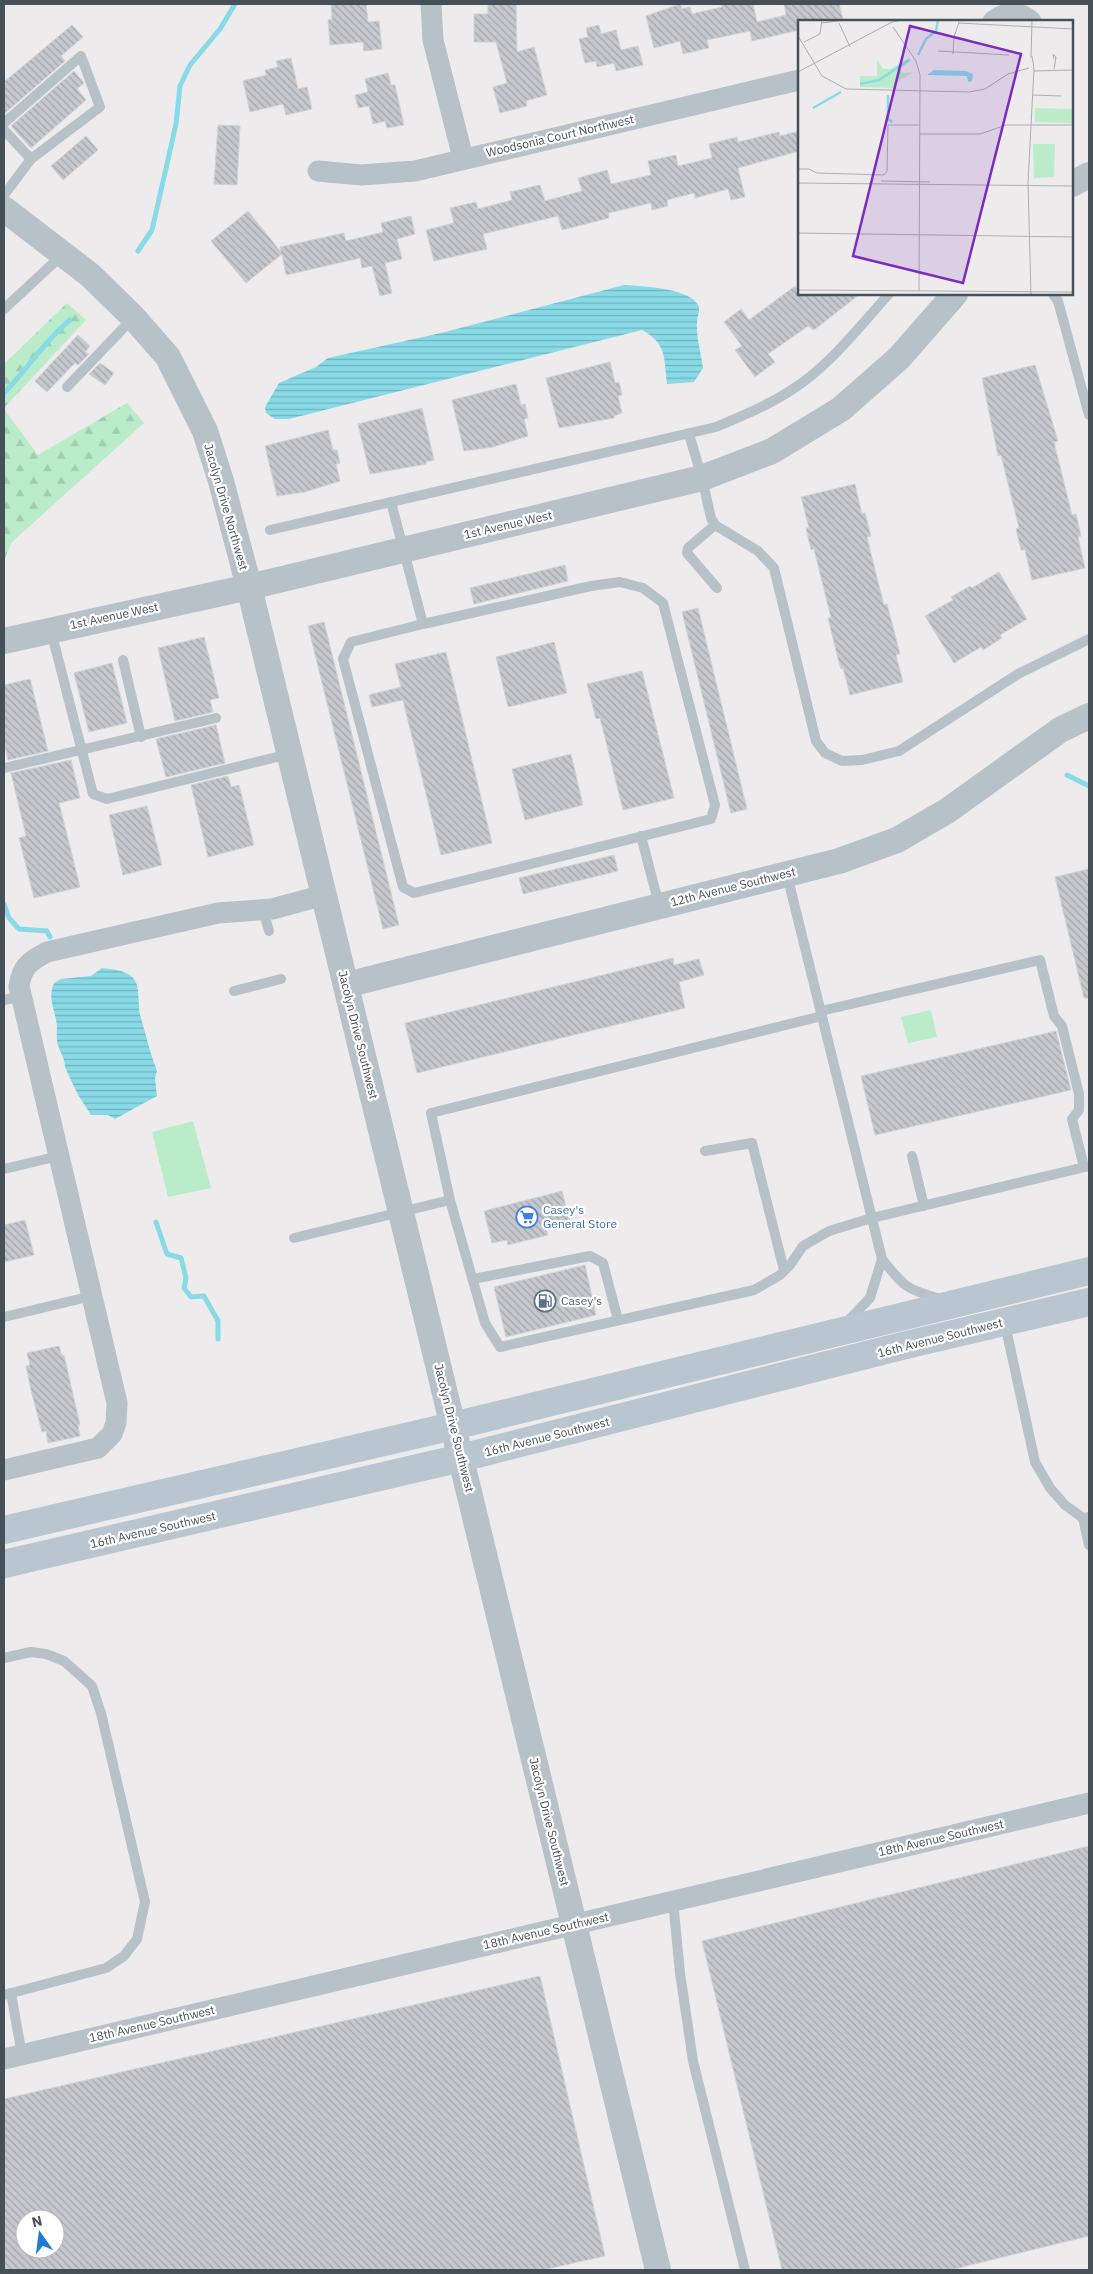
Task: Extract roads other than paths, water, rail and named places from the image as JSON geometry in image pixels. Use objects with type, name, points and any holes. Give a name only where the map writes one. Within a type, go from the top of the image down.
[{"type":"main road","points":[[4,1530],[453,1426],[1089,1270]]},
{"type":"main road","name":"16th Avenue Southwest","points":[[4,1564],[461,1458],[1089,1302]]},
{"type":"main road","points":[[782,1377],[789,1364],[801,1354],[897,1331],[907,1324],[911,1314]]},
{"type":"street","points":[[431,4],[433,40],[463,158]]},
{"type":"street","points":[[994,20],[1000,16],[1016,13],[1029,20]]},
{"type":"street","name":"Woodsonia Court Northwest","points":[[318,171],[361,176],[415,170],[798,80]]},
{"type":"street","points":[[1073,183],[1089,175]]},
{"type":"street","name":"Jacolyn Drive Northwest","points":[[4,209],[90,275],[133,317],[168,357],[204,431],[221,481],[249,587]]},
{"type":"street","name":"1st Avenue West","points":[[4,641],[249,587],[702,478],[772,451],[842,409],[899,358],[954,295]]},
{"type":"street","name":"Jacolyn Drive Southwest","points":[[249,587],[658,2270]]},
{"type":"street","name":"12th Avenue Southwest","points":[[346,984],[787,874],[839,860],[897,840],[948,811],[1060,730],[1089,716]]},
{"type":"street","points":[[4,1470],[98,1448],[112,1434],[116,1423],[117,1403],[59,1156],[13,998],[19,986],[21,973],[32,960],[47,952],[218,913],[263,910],[324,895]]},
{"type":"street","name":"18th Avenue Southwest","points":[[13,2057],[1089,1802]]},
{"type":"lane","points":[[4,123],[81,56],[100,107],[31,159],[4,195]]},
{"type":"lane","points":[[4,130],[31,159]]},
{"type":"lane","points":[[4,308],[63,254]]},
{"type":"lane","points":[[270,530],[596,453],[716,427],[752,412],[793,389],[820,368],[888,295]]},
{"type":"lane","points":[[1054,295],[1058,301],[1089,415]]},
{"type":"lane","points":[[67,388],[133,317]]},
{"type":"lane","points":[[689,434],[711,518],[716,525],[758,551],[774,568],[816,740],[825,753],[842,762],[862,760],[899,751],[1018,674],[1089,639]]},
{"type":"lane","points":[[391,502],[402,550],[423,624]]},
{"type":"lane","points":[[716,525],[688,548],[687,552],[717,588]]},
{"type":"lane","points":[[620,582],[643,588],[663,604],[715,805],[711,819],[414,893],[403,887],[343,659],[351,642],[423,624],[591,586],[620,582]]},
{"type":"lane","points":[[51,630],[93,794],[107,799],[290,754]]},
{"type":"lane","points":[[123,660],[140,736]]},
{"type":"lane","points":[[4,768],[216,718]]},
{"type":"lane","points":[[641,836],[659,906]]},
{"type":"lane","points":[[787,874],[882,1260],[902,1284],[922,1294],[957,1303]]},
{"type":"lane","points":[[263,910],[269,931]]},
{"type":"lane","points":[[1040,960],[1054,1016],[1062,1026],[1079,1094],[1079,1110],[1072,1119],[1086,1166],[872,1218],[829,1231],[803,1246],[784,1270],[754,1290],[500,1347],[485,1323],[450,1200],[431,1113],[822,1013],[1040,960]]},
{"type":"lane","points":[[234,991],[281,979]]},
{"type":"lane","points":[[705,1152],[752,1143],[784,1270]]},
{"type":"lane","points":[[4,1169],[59,1156]]},
{"type":"lane","points":[[912,1156],[924,1206]]},
{"type":"lane","points":[[294,1238],[450,1200]]},
{"type":"lane","points":[[473,1279],[590,1256],[603,1264],[618,1320]]},
{"type":"lane","points":[[836,1332],[870,1298],[882,1260]]},
{"type":"lane","points":[[4,1317],[92,1296]]},
{"type":"lane","points":[[1004,1322],[1035,1462],[1050,1488],[1065,1505],[1086,1518],[1089,1546]]},
{"type":"lane","points":[[4,1658],[31,1652],[46,1654],[64,1660],[92,1686],[101,1712],[145,1902],[137,1939],[124,1956],[106,1968],[7,1994],[13,2057]]},
{"type":"lane","points":[[673,1901],[680,1972],[693,2061],[745,2270]]},
{"type":"water","points":[[624,285],[666,289],[687,296],[695,301],[699,307],[697,333],[703,368],[694,382],[667,384],[663,352],[656,340],[642,330],[289,419],[275,419],[266,413],[265,407],[279,383],[316,367],[328,358],[441,333]]},
{"type":"water","points":[[102,968],[117,970],[128,974],[134,979],[137,985],[142,1022],[157,1071],[155,1078],[157,1096],[115,1119],[108,1115],[91,1115],[77,1093],[65,1067],[58,1045],[57,1025],[51,999],[54,983],[61,979],[91,976]]},
{"type":"waterway","points":[[138,251],[152,230],[176,124],[180,86],[190,65],[220,29],[235,4]]},
{"type":"waterway","points":[[4,393],[52,337],[70,320]]},
{"type":"waterway","points":[[1067,775],[1089,786]]},
{"type":"waterway","points":[[4,904],[9,918],[19,929],[47,931],[50,937]]},
{"type":"waterway","points":[[156,1222],[167,1254],[181,1258],[186,1278],[184,1288],[191,1297],[204,1296],[218,1321],[218,1339]]},
{"type":"place","name":"Casey's General Store","points":[[527,1217]]},
{"type":"place","name":"Casey's","points":[[545,1301]]}]
